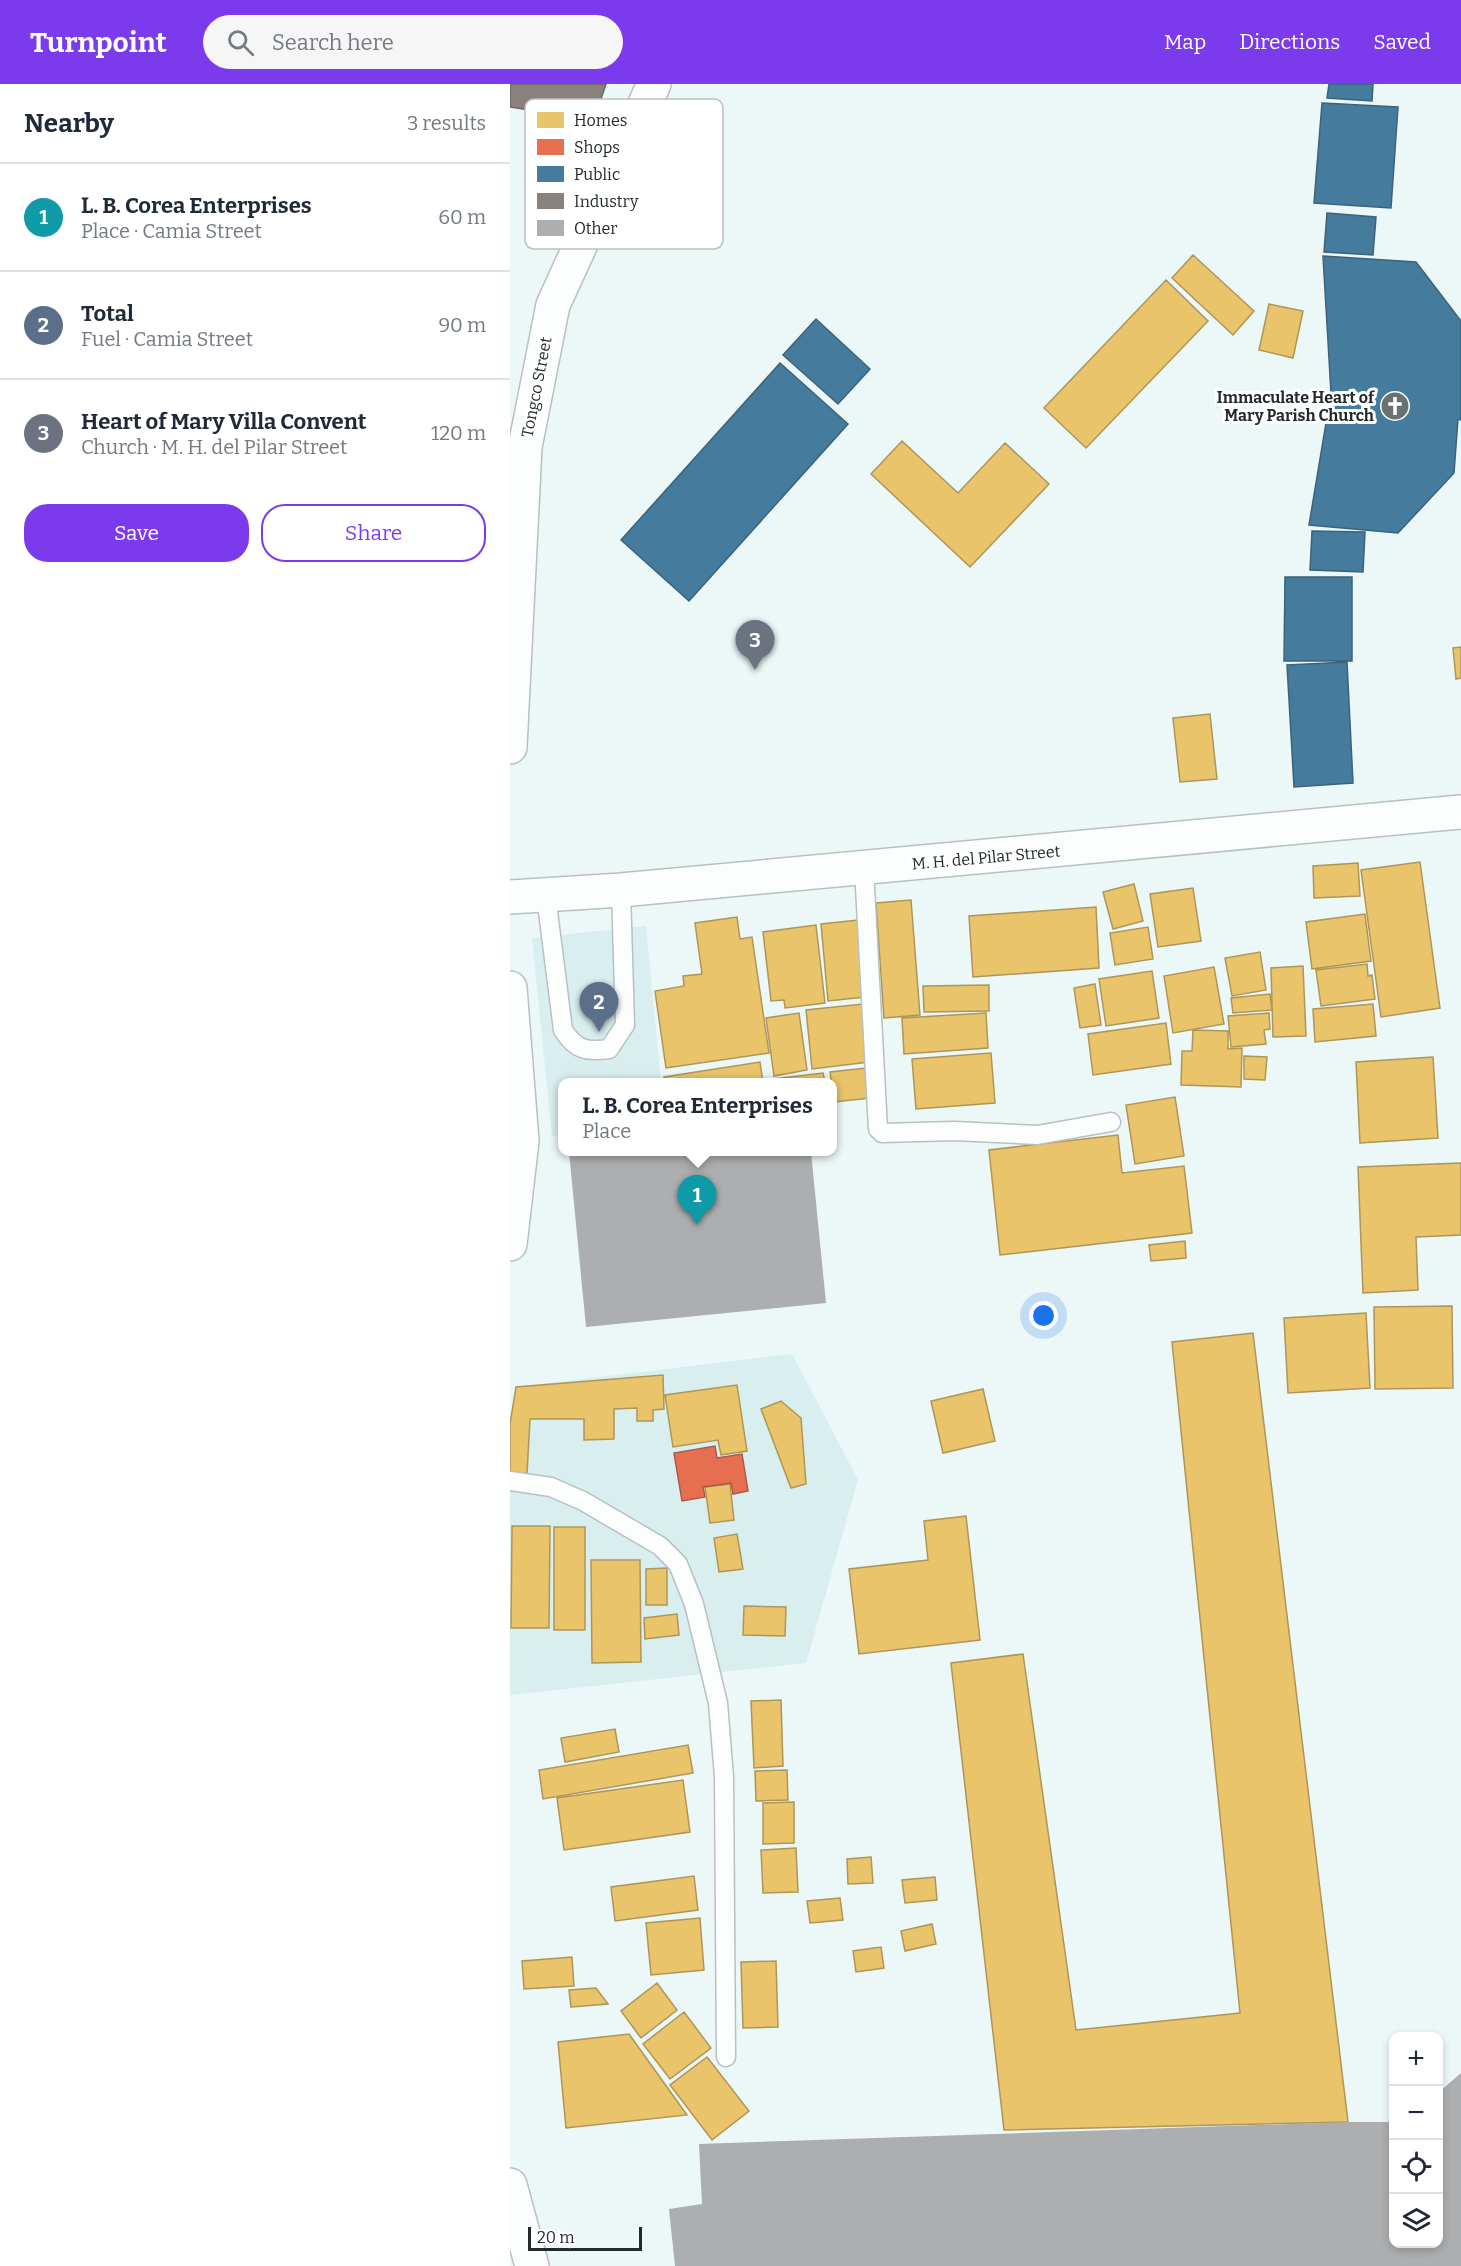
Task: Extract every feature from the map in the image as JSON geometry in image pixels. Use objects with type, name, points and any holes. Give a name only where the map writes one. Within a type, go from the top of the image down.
[{"type":"street","name":"Tongco Street","points":[[647,99],[654,84]]},
{"type":"street","name":"Tongco Street","points":[[510,747],[517,445],[553,306],[579,249]]},
{"type":"street","name":"M. H. del Pilar Street","points":[[510,897],[621,890],[1461,812]]},
{"type":"street","points":[[510,988],[522,1141],[510,1244]]},
{"type":"street","points":[[510,2185],[532,2266]]},
{"type":"lane","points":[[864,868],[878,1128],[882,1133],[954,1131],[1037,1135],[1111,1122]]},
{"type":"lane","points":[[546,896],[563,1030],[573,1045],[587,1052],[609,1049],[625,1025],[621,890]]},
{"type":"lane","points":[[510,1481],[551,1487],[583,1501],[660,1546],[678,1564],[694,1604],[718,1703],[723,1777],[726,2056]]},
{"type":"shaded area","points":[[646,926],[661,1078],[558,1078],[558,1135],[552,1136],[532,938]]},
{"type":"shaded area","points":[[792,1354],[858,1480],[806,1663],[510,1695],[510,1436],[516,1387]]},
{"type":"building: Homes","points":[[1193,255],[1254,311],[1233,335],[1172,278]]},
{"type":"building: Homes","points":[[1166,280],[1208,321],[1086,448],[1044,408]]},
{"type":"building: Homes","points":[[1269,304],[1303,311],[1293,358],[1259,350]]},
{"type":"building: Homes","points":[[902,441],[958,493],[1005,443],[1049,484],[970,567],[871,474]]},
{"type":"building: Homes","points":[[1461,647],[1461,678],[1456,679],[1453,648]]},
{"type":"building: Homes","points":[[1210,714],[1217,779],[1180,782],[1173,718]]},
{"type":"building: Homes","points":[[1420,862],[1440,1008],[1381,1017],[1361,870]]},
{"type":"building: Homes","points":[[1358,863],[1360,896],[1314,898],[1313,866]]},
{"type":"building: Homes","points":[[1134,884],[1143,921],[1113,929],[1103,892]]},
{"type":"building: Homes","points":[[1193,888],[1201,941],[1158,947],[1150,894]]},
{"type":"building: Homes","points":[[911,900],[920,1015],[884,1018],[876,903]]},
{"type":"building: Homes","points":[[1096,907],[1099,968],[973,977],[969,916]]},
{"type":"building: Homes","points":[[1365,914],[1371,961],[1312,969],[1306,922]]},
{"type":"building: Homes","points":[[737,917],[740,939],[752,937],[769,1053],[666,1068],[655,991],[684,986],[683,976],[702,974],[695,923]]},
{"type":"building: Homes","points":[[858,920],[865,997],[828,1001],[821,924]]},
{"type":"building: Homes","points":[[816,925],[825,1003],[785,1008],[784,1000],[771,1001],[763,932]]},
{"type":"building: Homes","points":[[1148,927],[1153,959],[1115,965],[1110,933]]},
{"type":"building: Homes","points":[[1260,952],[1266,990],[1232,996],[1225,958]]},
{"type":"building: Homes","points":[[1367,964],[1368,976],[1372,975],[1375,999],[1321,1006],[1316,970]]},
{"type":"building: Homes","points":[[1303,966],[1306,1036],[1273,1037],[1271,968]]},
{"type":"building: Homes","points":[[1214,967],[1224,1024],[1173,1033],[1164,976]]},
{"type":"building: Homes","points":[[1152,971],[1159,1018],[1106,1026],[1099,979]]},
{"type":"building: Homes","points":[[1095,984],[1101,1025],[1080,1028],[1074,988]]},
{"type":"building: Homes","points":[[989,985],[989,1011],[924,1012],[923,986]]},
{"type":"building: Homes","points":[[1270,994],[1272,1010],[1233,1013],[1231,998]]},
{"type":"building: Homes","points":[[863,1004],[869,1062],[812,1069],[806,1010]]},
{"type":"building: Homes","points":[[1373,1004],[1376,1036],[1315,1042],[1313,1009]]},
{"type":"building: Homes","points":[[799,1013],[807,1070],[774,1076],[766,1018]]},
{"type":"building: Homes","points":[[986,1013],[988,1048],[904,1054],[902,1018]]},
{"type":"building: Homes","points":[[1269,1013],[1270,1029],[1264,1030],[1266,1044],[1231,1047],[1228,1016]]},
{"type":"building: Homes","points":[[1166,1023],[1171,1064],[1093,1075],[1088,1034]]},
{"type":"building: Homes","points":[[1193,1030],[1228,1031],[1228,1049],[1242,1048],[1241,1087],[1181,1085],[1182,1051],[1192,1051]]},
{"type":"building: Homes","points":[[991,1053],[995,1103],[916,1109],[912,1059]]},
{"type":"building: Homes","points":[[1244,1056],[1267,1057],[1265,1080],[1244,1079]]},
{"type":"building: Homes","points":[[1433,1057],[1438,1138],[1360,1143],[1356,1062]]},
{"type":"building: Homes","points":[[760,1062],[762,1078],[664,1078]]},
{"type":"building: Homes","points":[[866,1068],[870,1098],[837,1102],[837,1078],[831,1078],[830,1072]]},
{"type":"building: Homes","points":[[823,1073],[824,1078],[781,1078]]},
{"type":"building: Homes","points":[[1175,1097],[1184,1156],[1135,1164],[1126,1105]]},
{"type":"building: Homes","points":[[1118,1135],[1122,1173],[1184,1166],[1192,1233],[1000,1255],[989,1150]]},
{"type":"building: Homes","points":[[1461,1163],[1461,1235],[1416,1237],[1418,1290],[1363,1293],[1358,1167]]},
{"type":"building: Homes","points":[[1185,1241],[1186,1258],[1151,1261],[1149,1245]]},
{"type":"building: Homes","points":[[1452,1306],[1453,1388],[1375,1389],[1374,1307]]},
{"type":"building: Homes","points":[[1366,1313],[1370,1388],[1288,1393],[1284,1318]]},
{"type":"building: Homes","points":[[1253,1333],[1348,2122],[1004,2130],[951,1663],[1023,1654],[1076,2030],[1240,2013],[1172,1342]]},
{"type":"building: Homes","points":[[663,1375],[664,1409],[653,1410],[653,1421],[637,1421],[637,1408],[614,1409],[614,1439],[584,1440],[584,1419],[530,1419],[527,1474],[510,1474],[510,1424],[516,1387]]},
{"type":"building: Homes","points":[[737,1385],[747,1451],[721,1455],[718,1440],[673,1447],[665,1395]]},
{"type":"building: Homes","points":[[983,1389],[995,1441],[943,1453],[931,1401]]},
{"type":"building: Homes","points":[[781,1401],[801,1418],[806,1484],[791,1488],[761,1409]]},
{"type":"building: Homes","points":[[730,1484],[734,1520],[710,1523],[705,1487]]},
{"type":"building: Homes","points":[[966,1516],[980,1640],[859,1654],[849,1569],[928,1560],[924,1521]]},
{"type":"building: Homes","points":[[512,1526],[550,1526],[549,1628],[511,1628]]},
{"type":"building: Homes","points":[[554,1527],[585,1527],[585,1630],[554,1630]]},
{"type":"building: Homes","points":[[737,1534],[743,1569],[719,1572],[714,1538]]},
{"type":"building: Homes","points":[[591,1560],[640,1560],[641,1662],[592,1663]]},
{"type":"building: Homes","points":[[667,1568],[667,1605],[646,1605],[646,1569]]},
{"type":"building: Homes","points":[[744,1606],[786,1607],[785,1636],[743,1635]]},
{"type":"building: Homes","points":[[677,1614],[679,1635],[645,1639],[644,1618]]},
{"type":"building: Homes","points":[[781,1700],[783,1766],[754,1768],[751,1701]]},
{"type":"building: Homes","points":[[615,1729],[619,1752],[565,1762],[561,1738]]},
{"type":"building: Homes","points":[[688,1745],[693,1773],[543,1799],[539,1770]]},
{"type":"building: Homes","points":[[787,1770],[788,1800],[756,1801],[755,1771]]},
{"type":"building: Homes","points":[[683,1780],[690,1832],[564,1850],[557,1798]]},
{"type":"building: Homes","points":[[794,1802],[794,1843],[763,1844],[763,1803]]},
{"type":"building: Homes","points":[[796,1848],[798,1892],[763,1893],[761,1850]]},
{"type":"building: Homes","points":[[871,1857],[873,1883],[848,1884],[847,1859]]},
{"type":"building: Homes","points":[[694,1876],[698,1910],[615,1921],[611,1887]]},
{"type":"building: Homes","points":[[935,1877],[937,1900],[905,1903],[902,1880]]},
{"type":"building: Homes","points":[[840,1898],[843,1920],[810,1923],[807,1901]]},
{"type":"building: Homes","points":[[700,1918],[704,1970],[651,1975],[646,1923]]},
{"type":"building: Homes","points":[[932,1924],[936,1944],[905,1951],[901,1931]]},
{"type":"building: Homes","points":[[881,1947],[884,1968],[856,1972],[853,1951]]},
{"type":"building: Homes","points":[[572,1957],[574,1986],[524,1989],[522,1961]]},
{"type":"building: Homes","points":[[776,1961],[778,2027],[743,2028],[741,1962]]},
{"type":"building: Homes","points":[[657,1983],[677,2010],[641,2038],[621,2011]]},
{"type":"building: Homes","points":[[596,1988],[608,2004],[571,2007],[569,1990]]},
{"type":"building: Homes","points":[[684,2012],[711,2048],[670,2079],[643,2044]]},
{"type":"building: Homes","points":[[629,2034],[687,2115],[566,2128],[558,2042]]},
{"type":"building: Homes","points":[[707,2057],[749,2111],[712,2140],[670,2085]]},
{"type":"building: Shops","points":[[715,1446],[717,1458],[742,1454],[748,1491],[733,1494],[731,1483],[703,1487],[705,1497],[682,1501],[674,1453]]},
{"type":"building: Public","points":[[1329,84],[1373,84],[1372,101],[1327,98]]},
{"type":"building: Public","points":[[1322,103],[1398,107],[1391,208],[1314,203]]},
{"type":"building: Public","points":[[1327,213],[1376,217],[1373,255],[1324,252]]},
{"type":"building: Public","name":"Immaculate Heart of Mary Parish Church","points":[[1323,256],[1416,262],[1461,321],[1461,420],[1458,419],[1454,473],[1398,533],[1309,525],[1331,393]]},
{"type":"building: Public","points":[[816,319],[870,369],[838,404],[783,355]]},
{"type":"building: Public","points":[[780,363],[848,424],[689,601],[621,540]]},
{"type":"building: Public","points":[[1312,531],[1365,532],[1363,572],[1310,570]]},
{"type":"building: Public","points":[[1285,577],[1352,577],[1352,661],[1284,661]]},
{"type":"building: Public","points":[[1347,662],[1353,783],[1294,787],[1287,665]]},
{"type":"building: Industry","points":[[510,84],[606,84],[601,99],[525,99],[525,109],[510,107]]},
{"type":"building: Other","points":[[569,1156],[811,1156],[826,1303],[586,1327]]},
{"type":"building: Other","points":[[1461,2073],[1461,2266],[675,2266],[669,2209],[702,2204],[699,2144],[1348,2122],[1389,2122],[1389,2248],[1443,2248],[1443,2089]]},
{"type":"place","name":"Immaculate Heart of Mary Parish Church","points":[[1395,406]]},
{"type":"place","name":"Heart of Mary Villa Convent","points":[[755,670]]},
{"type":"place","name":"Total","points":[[599,1032]]},
{"type":"place","name":"L. B. Corea Enterprises","points":[[697,1225]]}]
